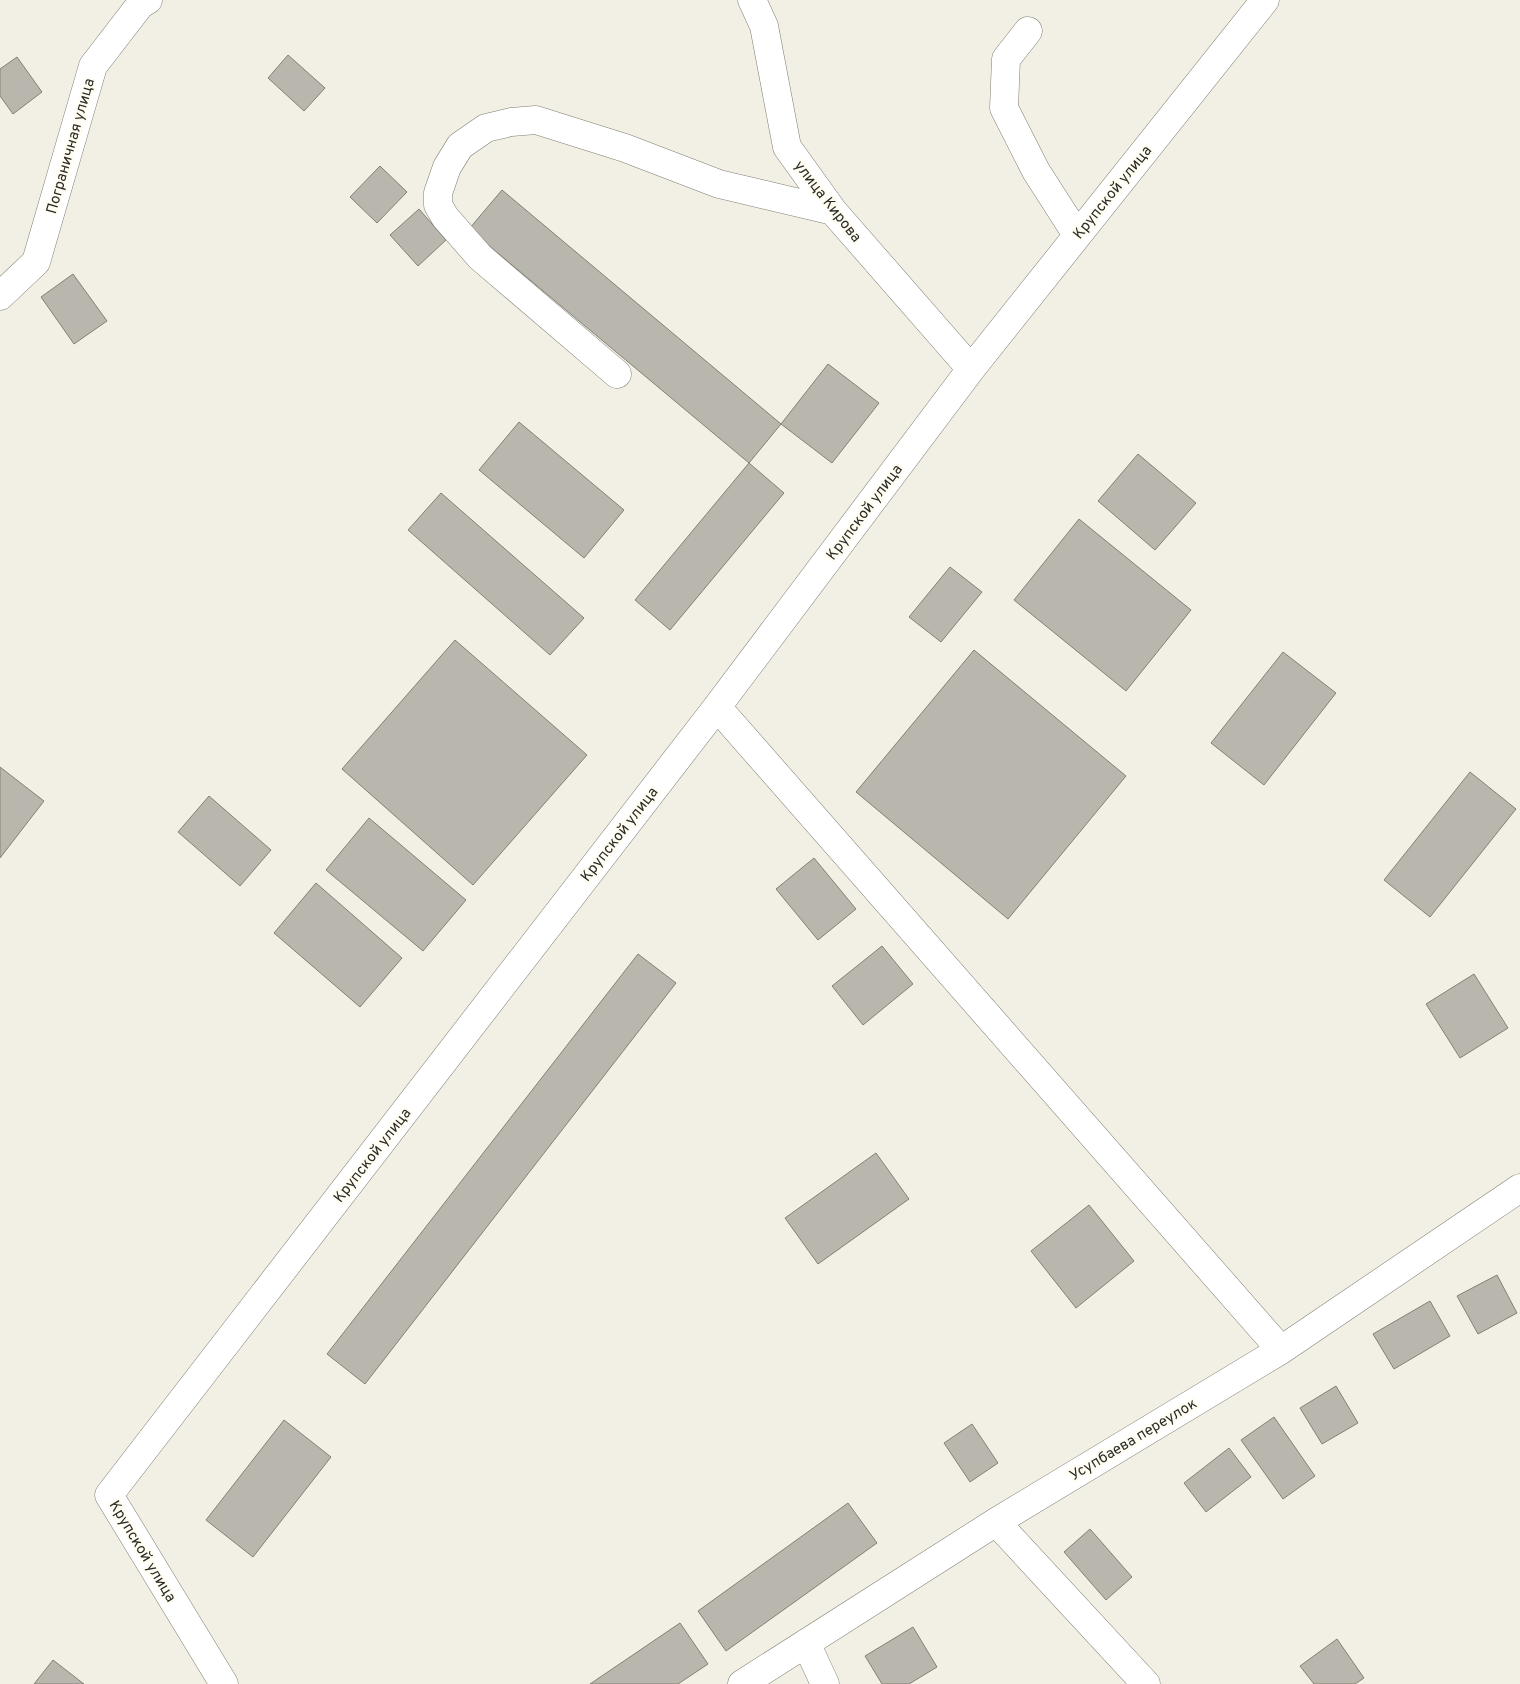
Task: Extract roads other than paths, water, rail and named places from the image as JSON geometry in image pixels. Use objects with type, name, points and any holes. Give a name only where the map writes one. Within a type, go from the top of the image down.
[{"type":"street","name":"Пограничная улица","points":[[0,296],[36,262],[94,66],[140,5],[148,0]]},
{"type":"street","name":"улица Кирова","points":[[752,0],[764,26],[786,147],[833,211],[971,369]]},
{"type":"street","name":"Крупской улица","points":[[224,1684],[109,1495],[717,707],[971,369],[1265,0]]},
{"type":"street","points":[[1028,31],[1006,58],[1004,108],[1036,171],[1078,235]]},
{"type":"street","points":[[617,374],[480,257],[445,217],[438,204],[438,192],[447,167],[460,146],[486,128],[510,122],[536,120],[625,148],[719,184],[833,211]]},
{"type":"street","points":[[717,707],[1281,1350]]},
{"type":"street","name":"Усупбаева переулок","points":[[742,1684],[996,1522],[1281,1350],[1520,1188]]},
{"type":"street","points":[[996,1522],[1146,1684]]},
{"type":"street","points":[[806,1643],[826,1684]]}]
